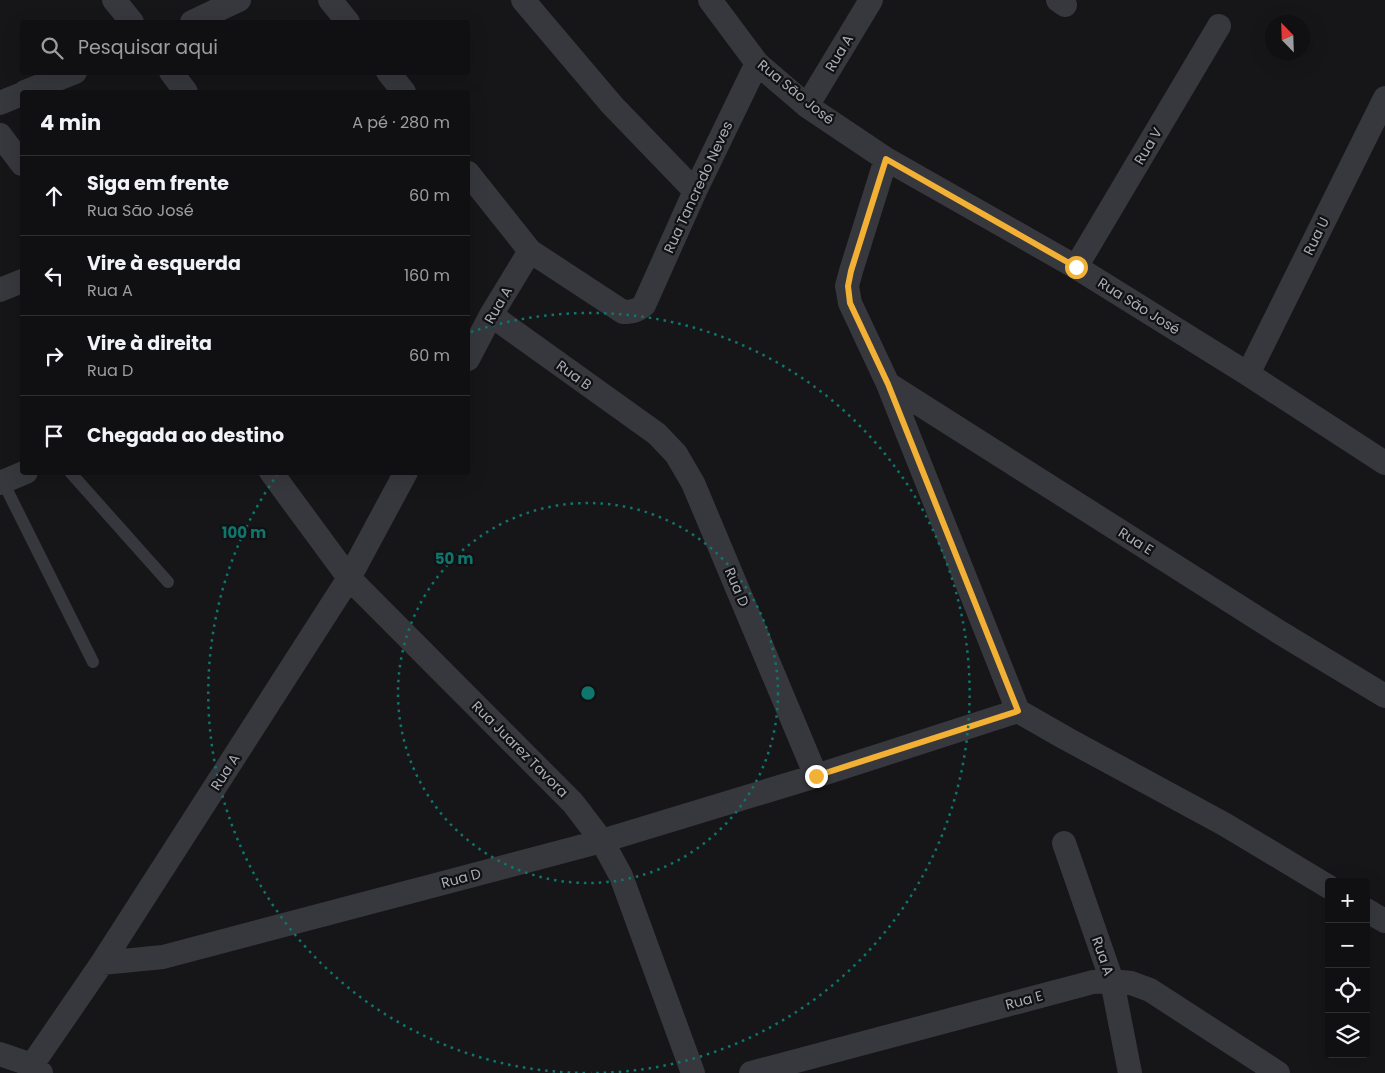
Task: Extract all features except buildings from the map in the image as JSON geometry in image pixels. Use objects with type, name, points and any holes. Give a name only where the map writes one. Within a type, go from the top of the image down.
[{"type":"street","points":[[114,0],[130,20]]},
{"type":"street","points":[[196,20],[239,0]]},
{"type":"street","points":[[330,0],[346,20]]},
{"type":"street","points":[[523,0],[612,105],[694,192]]},
{"type":"street","name":"Rua São José","points":[[710,0],[757,63],[807,106],[886,159],[1076,267],[1248,374],[1385,463]]},
{"type":"street","name":"Rua A","points":[[807,106],[871,0]]},
{"type":"street","name":"Rua V","points":[[1076,267],[1220,26]]},
{"type":"street","name":"Rua Tancredo Neves","points":[[530,251],[623,312],[638,310],[644,305],[694,192],[757,63]]},
{"type":"street","points":[[31,90],[68,75]]},
{"type":"street","points":[[173,75],[184,90]]},
{"type":"street","points":[[390,75],[402,90]]},
{"type":"street","points":[[0,103],[20,95]]},
{"type":"street","name":"Rua U","points":[[1248,374],[1385,98]]},
{"type":"street","points":[[0,135],[20,161]]},
{"type":"street","points":[[886,159],[848,286],[850,303],[888,384],[1018,711],[1224,824],[1325,885]]},
{"type":"street","points":[[470,176],[530,251]]},
{"type":"street","name":"Rua A","points":[[470,355],[491,315],[530,251]]},
{"type":"street","points":[[0,290],[20,281]]},
{"type":"street","name":"Rua B","points":[[491,315],[657,434]]},
{"type":"street","name":"Rua E","points":[[888,384],[1279,632],[1385,696]]},
{"type":"street","name":"Rua D","points":[[657,434],[676,454],[693,483],[816,776]]},
{"type":"street","points":[[2,483],[20,475]]},
{"type":"street","name":"Rua Juarez Tavora","points":[[272,475],[349,578],[574,803],[602,841],[621,876],[693,1073]]},
{"type":"street","name":"Rua A","points":[[37,1069],[349,578],[404,475]]},
{"type":"street","name":"Rua D","points":[[102,964],[163,957],[602,841],[816,776],[1018,711]]},
{"type":"street","name":"Rua A","points":[[1064,843],[1112,981],[1130,1073]]},
{"type":"street","points":[[1370,912],[1385,921]]},
{"type":"street","name":"Rua E","points":[[751,1073],[1093,982],[1112,981],[1131,983],[1150,990],[1278,1073]]},
{"type":"street","points":[[0,1054],[37,1069]]},
{"type":"lane","points":[[73,475],[168,582]]},
{"type":"lane","points":[[2,483],[93,662]]},
{"type":"route","points":[[816,776],[1018,711],[888,384],[850,303],[848,286],[851,271],[886,159],[1076,267]]}]
